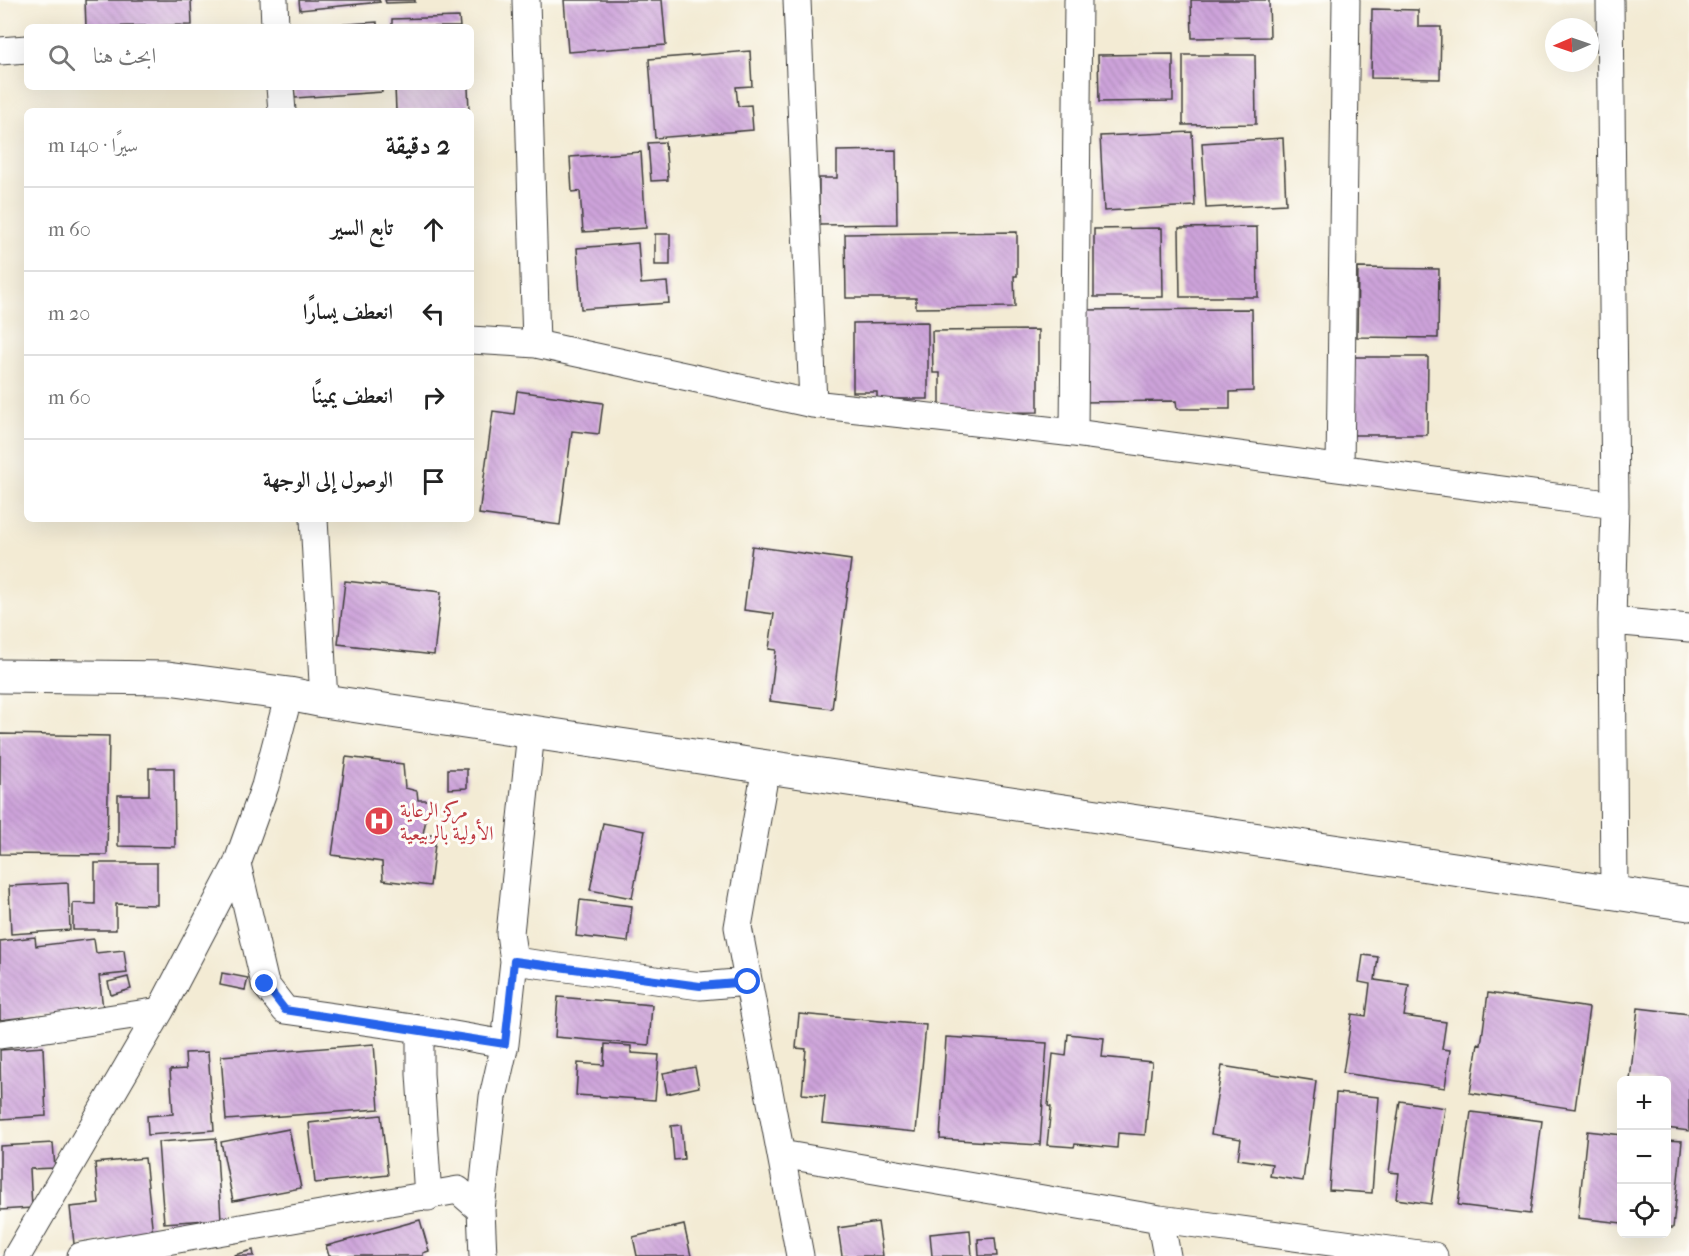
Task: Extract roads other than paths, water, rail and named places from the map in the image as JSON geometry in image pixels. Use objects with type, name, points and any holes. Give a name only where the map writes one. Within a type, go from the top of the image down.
[{"type":"main road","points":[[0,676],[168,678],[289,694],[1689,904]]},
{"type":"street","points":[[274,0],[275,24]]},
{"type":"street","points":[[526,0],[536,344]]},
{"type":"street","points":[[797,0],[813,404]]},
{"type":"street","points":[[1074,433],[1078,0]]},
{"type":"street","points":[[1340,468],[1346,0]]},
{"type":"street","points":[[1610,0],[1615,505],[1612,621],[1614,893]]},
{"type":"street","points":[[0,51],[24,49]]},
{"type":"street","points":[[280,90],[282,108]]},
{"type":"street","points":[[474,340],[536,344],[813,404],[1074,433],[1615,505]]},
{"type":"street","points":[[314,522],[324,701]]},
{"type":"street","points":[[1612,621],[1689,628]]},
{"type":"street","points":[[17,1256],[160,1011],[237,864],[265,786],[289,694]]},
{"type":"street","points":[[483,1256],[481,1210],[493,1097],[505,1044],[514,961],[510,933],[531,732]]},
{"type":"street","points":[[766,767],[738,927],[800,1256]]},
{"type":"street","points":[[237,864],[265,984],[285,1010],[420,1029],[505,1044]]},
{"type":"street","points":[[514,961],[700,986],[748,982]]},
{"type":"street","points":[[0,1035],[160,1011]]},
{"type":"street","points":[[420,1029],[420,1074],[428,1197]]},
{"type":"street","points":[[781,1154],[1161,1218],[1434,1256]]},
{"type":"street","points":[[81,1256],[458,1190],[481,1210]]},
{"type":"street","points":[[1161,1218],[1167,1256]]},
{"type":"place","name":"مركز الرعاية الأولية بالربيعية","points":[[379,821]]}]
